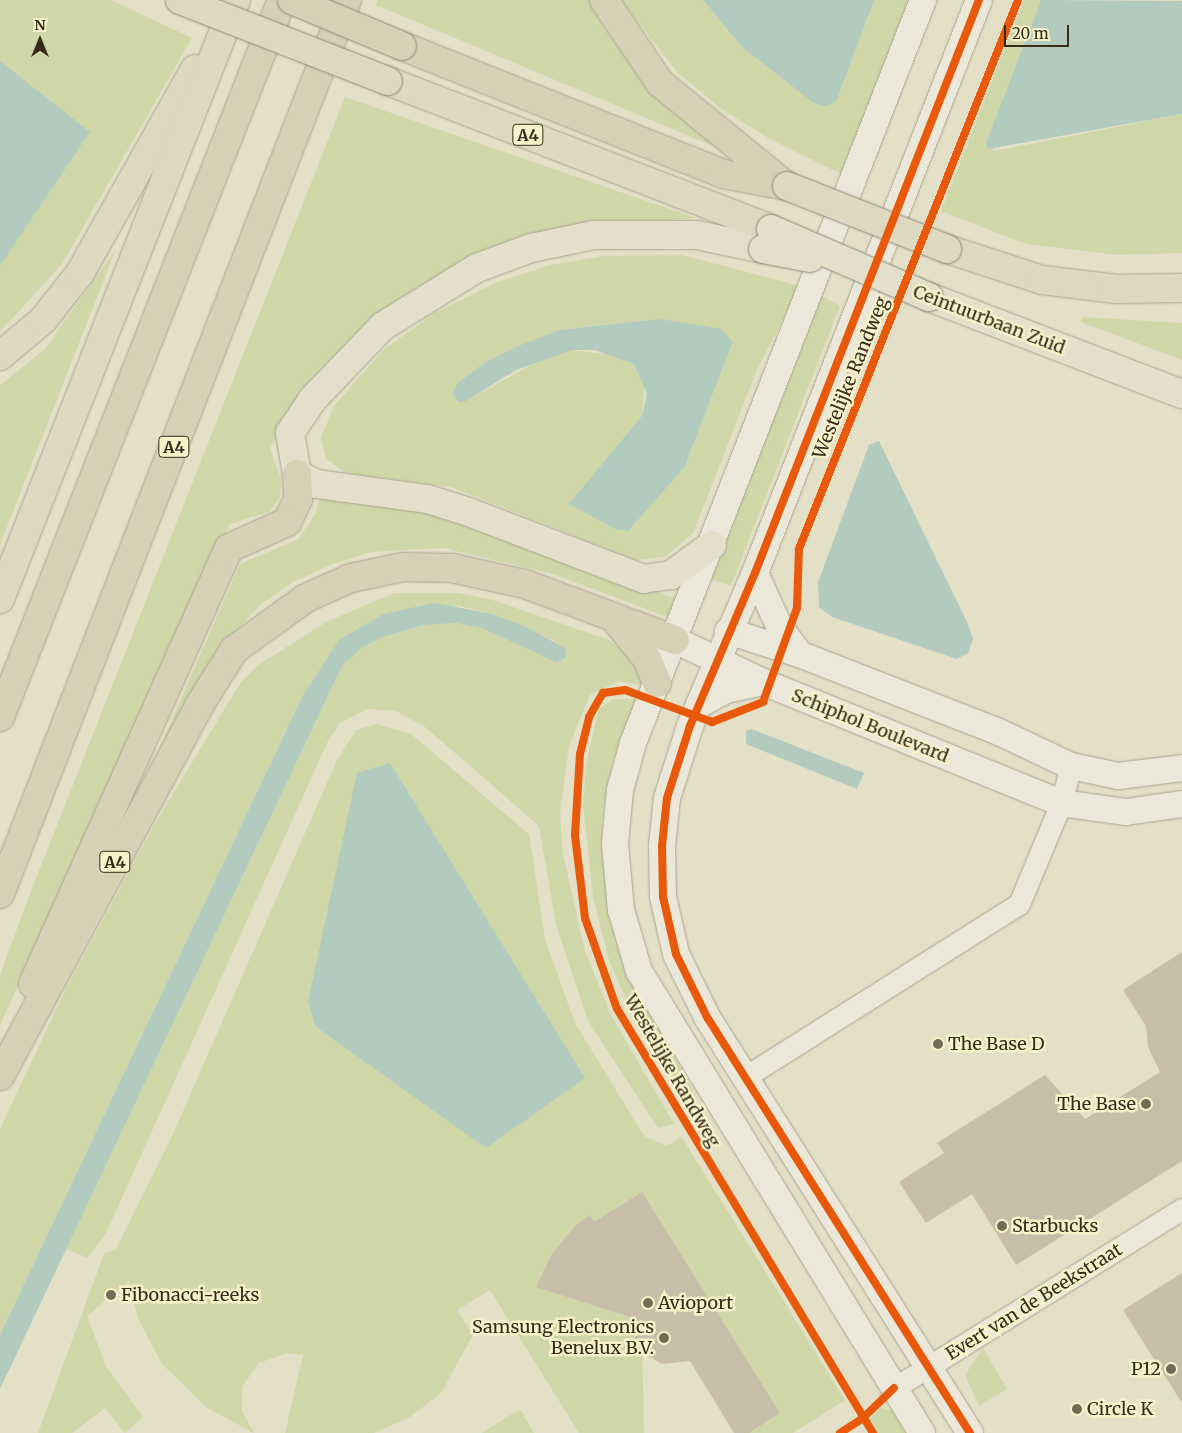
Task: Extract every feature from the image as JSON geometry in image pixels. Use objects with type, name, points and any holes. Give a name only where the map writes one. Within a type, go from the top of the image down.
[{"type":"highway","name":"A4","points":[[180,0],[388,80],[767,239]]},
{"type":"highway","points":[[0,356],[43,320],[80,273],[157,141],[229,0]]},
{"type":"highway","points":[[0,599],[236,0]]},
{"type":"highway","points":[[0,716],[282,0]]},
{"type":"highway","name":"A4","points":[[292,0],[723,174],[787,186]]},
{"type":"highway","name":"A4","points":[[0,894],[348,0]]},
{"type":"highway","points":[[604,0],[660,83],[787,186],[1004,270],[1182,307]]},
{"type":"highway","points":[[1086,286],[1182,288]]},
{"type":"highway","name":"A4","points":[[0,1067],[50,940],[229,548],[287,522],[298,499],[298,474]]},
{"type":"highway","name":"A4","points":[[0,1076],[199,706],[234,650],[306,598],[351,578],[403,566],[490,573],[611,615],[675,640]]},
{"type":"highway","name":"A4","points":[[611,615],[639,647],[657,683]]},
{"type":"main road","name":"Ceintuurbaan Zuid","points":[[298,474],[290,433],[312,400],[382,326],[477,268],[531,248],[594,234],[697,235],[767,239],[853,267],[1182,394]]},
{"type":"main road","points":[[298,474],[333,489],[427,499],[469,512],[644,579],[671,575],[712,545]]},
{"type":"street","name":"Westelijke Randweg","points":[[922,1433],[640,971],[620,910],[615,844],[620,790],[657,683],[924,0]]},
{"type":"street","name":"Westelijke Randweg","points":[[970,1433],[708,1019],[676,954],[663,897],[667,798],[699,705],[728,631],[756,573],[979,0]]},
{"type":"street","points":[[756,573],[779,626],[799,654]]},
{"type":"street","points":[[675,640],[728,631],[799,654],[999,732],[1071,766],[1118,776],[1182,768]]},
{"type":"street","name":"Schiphol Boulevard","points":[[675,640],[763,682],[1061,803],[1126,812],[1182,804]]},
{"type":"street","points":[[699,705],[726,690],[763,682]]},
{"type":"street","points":[[745,1077],[1020,904],[1061,803],[1071,766]]},
{"type":"street","name":"Evert van de Beekstraat","points":[[894,1388],[1182,1209]]},
{"type":"green space","points":[[0,0],[111,0],[192,38],[62,264],[0,332],[0,266],[89,133],[0,61]]},
{"type":"green space","points":[[378,0],[589,0],[604,28],[648,86],[720,149],[376,5]]},
{"type":"green space","points":[[620,0],[703,0],[743,48],[836,102],[874,0],[910,0],[841,174],[770,139],[724,111],[679,74]]},
{"type":"green space","points":[[1024,0],[1041,0],[986,143],[994,151],[1182,114],[1182,253],[1119,255],[1026,244],[941,211]]},
{"type":"green space","points":[[345,97],[696,218],[630,223],[481,257],[298,403],[270,448],[281,479],[280,498],[269,512],[230,524],[0,1025],[0,975],[31,891]]},
{"type":"green space","points":[[116,249],[0,545],[0,385],[45,349]]},
{"type":"green space","points":[[683,255],[800,286],[757,370],[693,533],[665,557],[636,560],[451,487],[346,473],[326,459],[321,438],[334,406],[383,350],[435,313],[495,283],[550,265],[604,256]],"holes":[[[660,319],[733,342],[684,468],[666,488],[634,429],[642,416],[645,383],[634,364],[621,356],[572,350],[549,355],[466,401],[523,344],[559,330]]]},
{"type":"green space","points":[[822,296],[840,306],[731,586],[711,579]]},
{"type":"green space","points":[[1082,317],[1182,323],[1182,360],[1081,322]]},
{"type":"green space","points":[[322,492],[399,502],[678,599],[670,618],[553,574],[444,548],[371,552],[333,564],[293,582],[259,606],[229,639],[145,781],[240,564],[298,539],[315,515]]},
{"type":"green space","points":[[394,593],[459,593],[496,601],[609,640],[640,665],[643,686],[619,681],[590,695],[569,746],[560,814],[563,854],[585,951],[611,1015],[674,1124],[658,1128],[588,1021],[556,925],[539,826],[425,727],[396,711],[367,709],[340,723],[328,741],[106,1233],[88,1258],[66,1249],[342,666],[360,648],[383,637],[424,625],[456,623],[482,628],[555,662],[566,658],[555,641],[489,613],[459,606],[383,614],[339,640],[303,695],[0,1335],[0,1129],[68,984],[156,822],[239,685],[257,666],[326,622]]},
{"type":"green space","points":[[613,699],[636,699],[612,764],[605,797],[602,830],[611,915],[632,979],[695,1094],[693,1117],[631,1011],[609,960],[593,897],[583,805],[586,765],[599,709]]},
{"type":"green space","points":[[377,724],[411,734],[529,834],[545,939],[575,1023],[644,1136],[667,1146],[681,1136],[845,1400],[793,1433],[745,1433],[689,1348],[642,1335],[644,1433],[579,1433],[490,1290],[457,1310],[473,1335],[441,1393],[410,1417],[374,1433],[285,1433],[303,1355],[287,1353],[259,1363],[242,1387],[242,1411],[254,1433],[207,1408],[162,1364],[138,1318],[129,1281],[87,1316],[106,1366],[143,1417],[125,1433],[105,1408],[72,1433],[38,1433],[104,1254],[116,1249],[173,1134],[337,760],[356,730]]},
{"type":"green space","points":[[983,1348],[1007,1389],[979,1406],[965,1375]]},
{"type":"green space","points":[[880,1408],[892,1410],[906,1433],[877,1433],[869,1420]]},
{"type":"green space","points":[[520,1409],[534,1433],[482,1433]]},
{"type":"shaded area","points":[[703,0],[874,0],[836,102],[826,106],[814,103],[743,48]]},
{"type":"shaded area","points":[[1041,0],[1182,1],[1182,114],[988,149],[986,143]]},
{"type":"shaded area","points":[[0,61],[90,132],[0,266]]},
{"type":"shaded area","points":[[660,319],[721,329],[733,342],[684,468],[628,531],[615,529],[569,504],[642,416],[647,394],[634,364],[595,350],[572,350],[516,370],[466,401],[459,402],[452,394],[458,383],[484,363],[523,344],[559,330]]},
{"type":"shaded area","points":[[879,441],[968,624],[973,639],[968,653],[957,659],[832,617],[819,607],[818,582],[869,445]]},
{"type":"shaded area","points":[[434,603],[488,613],[522,625],[565,648],[566,658],[555,662],[482,628],[456,623],[424,625],[383,637],[361,648],[342,666],[0,1389],[0,1335],[303,695],[339,640],[383,614]]},
{"type":"shaded area","points":[[752,729],[864,773],[857,789],[746,744],[746,731]]},
{"type":"shaded area","points":[[390,763],[585,1078],[486,1148],[316,1027],[308,1002],[357,773]]},
{"type":"building","name":"The Base","points":[[1182,952],[1182,1161],[1016,1265],[972,1194],[926,1223],[899,1182],[944,1153],[937,1143],[1045,1075],[1085,1119],[1160,1072],[1148,1047],[1146,1026],[1123,990]]},
{"type":"building","name":"Avioport","points":[[642,1192],[780,1413],[749,1433],[734,1433],[690,1361],[662,1364],[644,1354],[636,1341],[633,1318],[536,1287],[552,1254],[575,1226],[590,1215],[594,1222]]},
{"type":"building","name":"P12","points":[[1182,1273],[1182,1403],[1123,1310]]},
{"type":"cycle path","points":[[970,1433],[708,1019],[676,954],[663,897],[662,846],[667,798],[690,726],[755,573],[979,0]]},
{"type":"cycle path","points":[[873,1433],[617,1009],[585,918],[575,835],[580,754],[589,717],[603,693],[625,690],[712,722],[763,702],[797,608],[799,549],[1018,0]]},
{"type":"cycle path","points":[[840,1433],[863,1418],[894,1388]]},
{"type":"place","name":"The Base D","points":[[938,1044]]},
{"type":"place","name":"The Base","points":[[1146,1104]]},
{"type":"place","name":"Starbucks","points":[[1002,1226]]},
{"type":"place","name":"Fibonacci-reeks","points":[[111,1295]]},
{"type":"place","name":"Avioport","points":[[648,1303]]},
{"type":"place","name":"Samsung Electronics Benelux B.V.","points":[[664,1338]]},
{"type":"place","name":"P12","points":[[1171,1369]]},
{"type":"place","name":"Circle K","points":[[1077,1409]]}]
